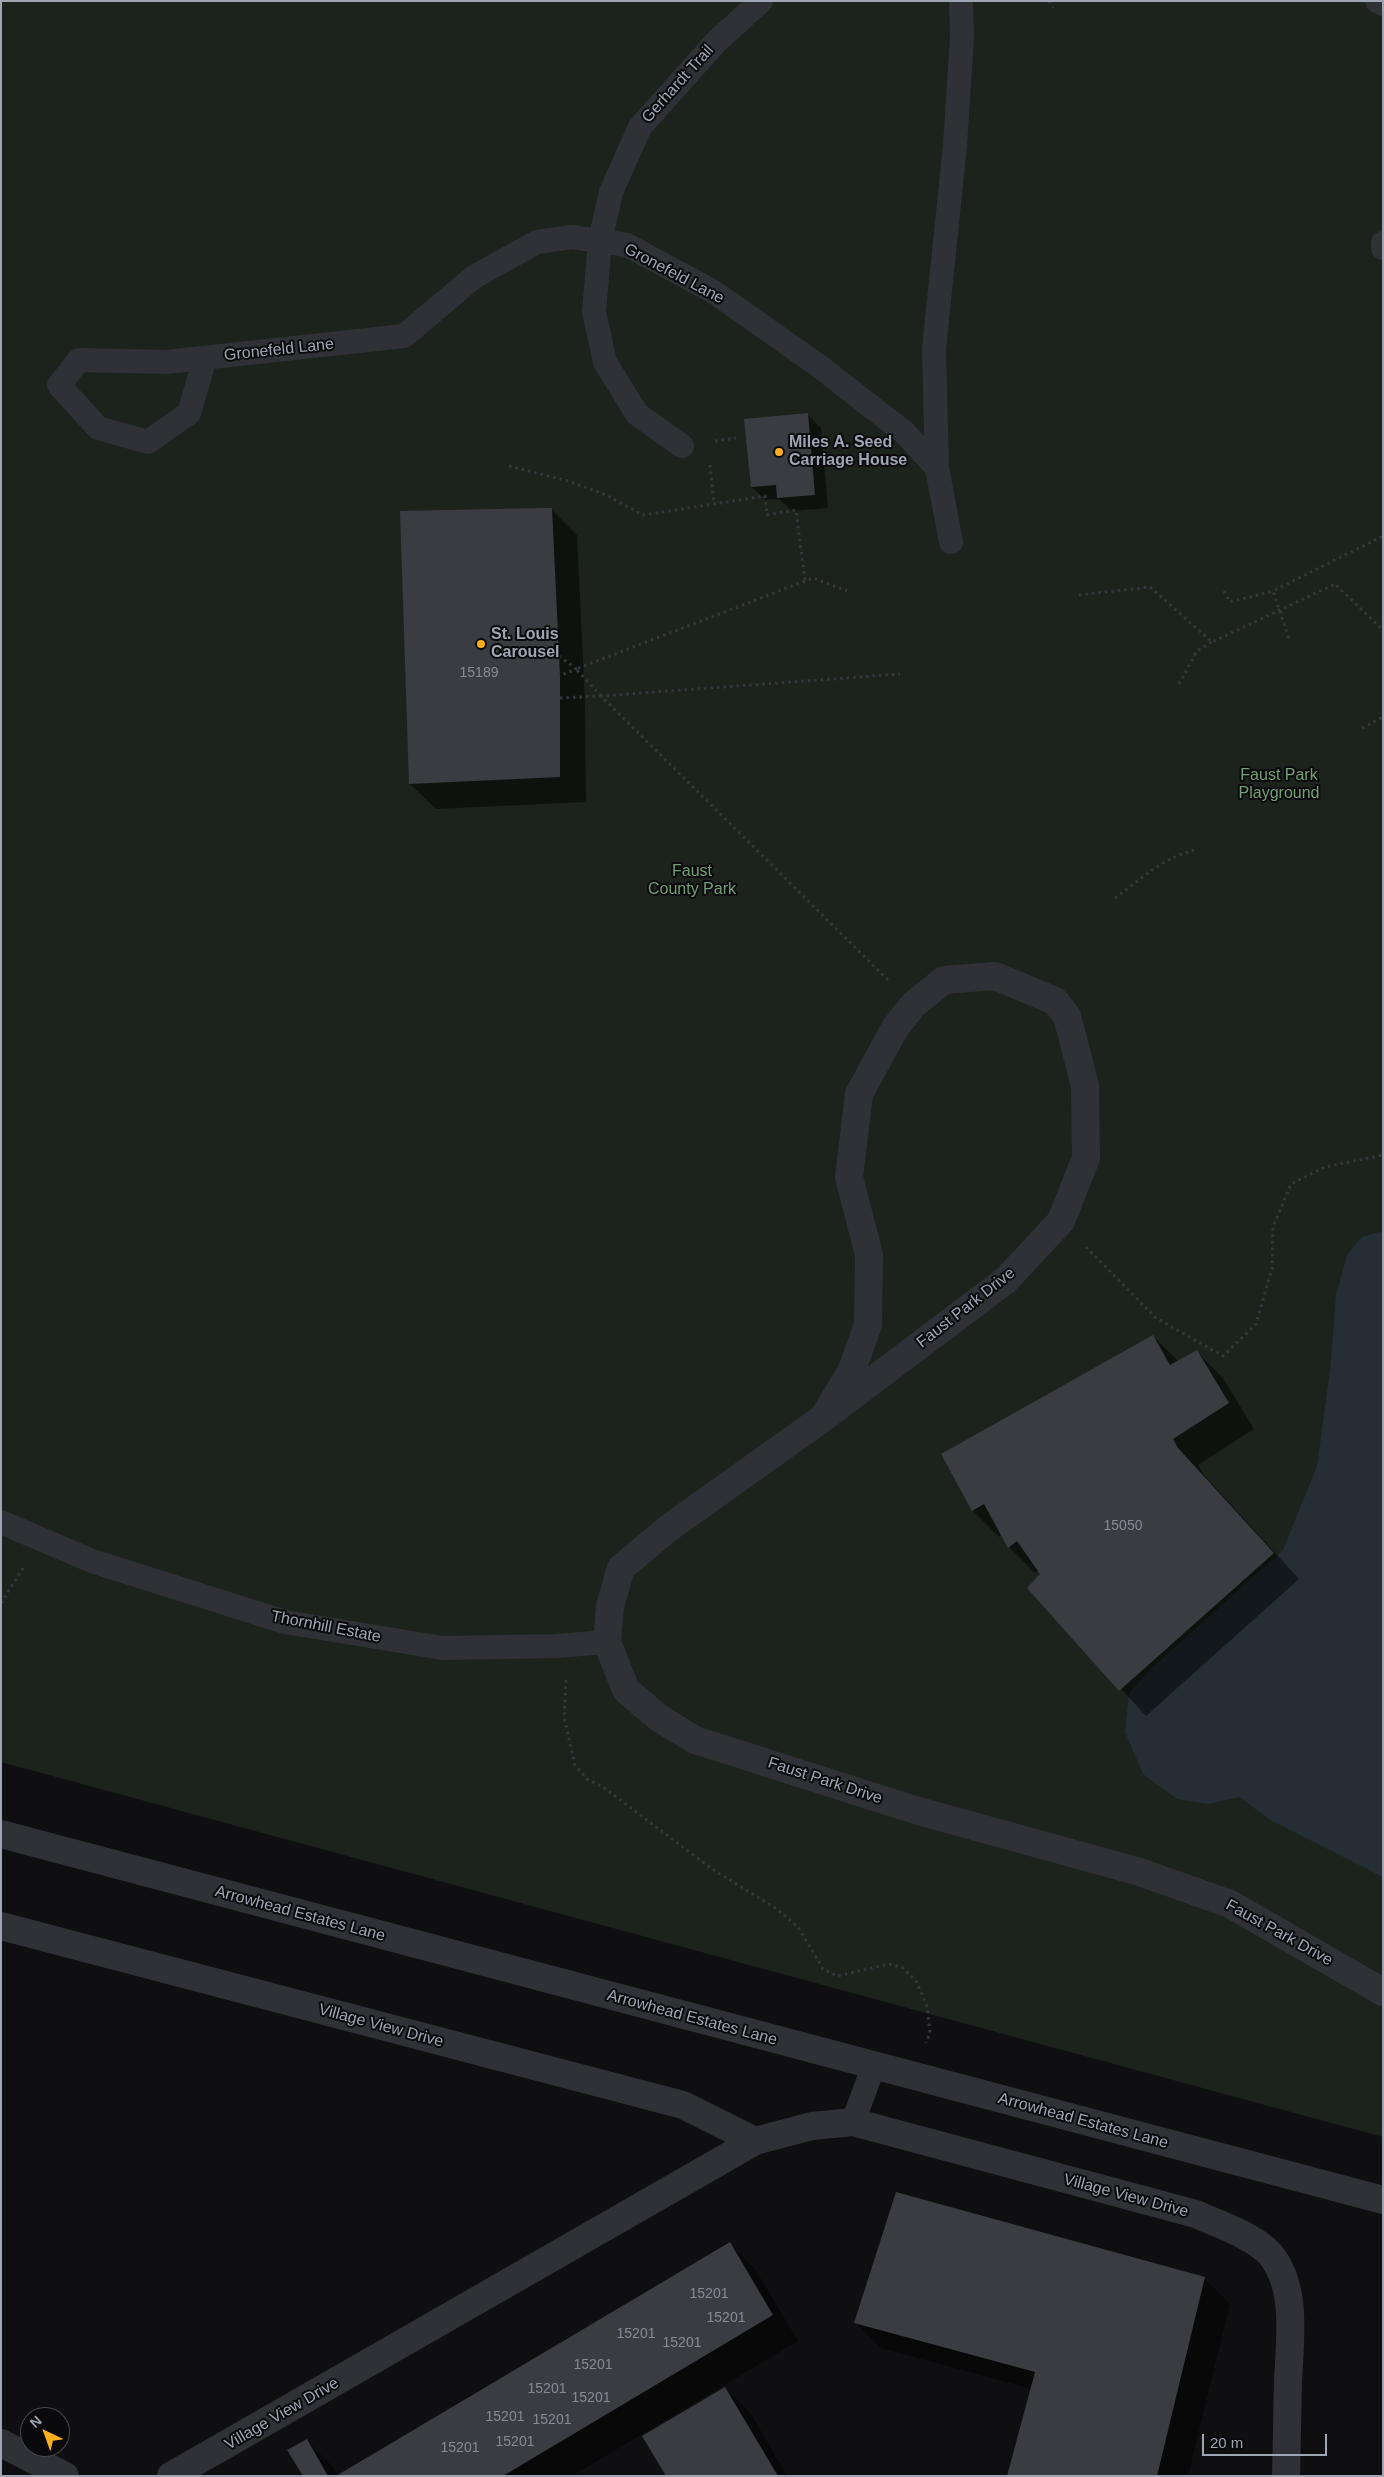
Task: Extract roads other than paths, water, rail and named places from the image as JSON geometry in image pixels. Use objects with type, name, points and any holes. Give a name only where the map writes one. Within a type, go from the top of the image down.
[{"type":"street","name":"Faust Park Drive","points":[[823,1418],[851,1372],[868,1325],[869,1255],[849,1177],[859,1094],[894,1028],[913,1005],[944,980],[995,976],[1055,1001],[1066,1016],[1085,1086],[1086,1158],[1061,1221],[1006,1280],[823,1418],[670,1526],[622,1568],[610,1606],[607,1642],[626,1690],[659,1718],[695,1740],[915,1810],[1140,1872],[1230,1904],[1383,1992]]},
{"type":"street","name":"Arrowhead Estates Lane","points":[[1,1834],[1383,2200]]},
{"type":"street","name":"Village View Drive","points":[[1,1926],[683,2106],[755,2141]]},
{"type":"street","name":"Village View Drive","points":[[171,2476],[755,2141],[812,2126],[853,2122],[1196,2214],[1235,2232],[1264,2250],[1277,2265],[1287,2288],[1288,2297],[1290,2333],[1286,2476]]},
{"type":"street","points":[[1,2443],[65,2476]]},
{"type":"lane","name":"Gerhardt Trail","points":[[682,446],[637,414],[605,362],[594,312],[600,241],[611,192],[640,127],[718,41],[761,1]]},
{"type":"lane","points":[[951,542],[937,468],[934,349],[955,145],[962,37],[961,1]]},
{"type":"lane","points":[[1377,1],[1383,4]]},
{"type":"lane","name":"Gronefeld Lane","points":[[205,358],[189,413],[148,442],[98,428],[59,385],[79,360],[166,362],[404,336],[474,277],[537,242],[572,237],[600,241],[627,246],[714,292],[818,366],[905,433],[937,468]]},
{"type":"lane","points":[[1383,243],[1383,248]]},
{"type":"lane","name":"Thornhill Estate","points":[[1,1522],[92,1562],[285,1622],[443,1648],[556,1646],[607,1642]]},
{"type":"lane","points":[[853,2122],[874,2065]]},
{"type":"place","name":"Miles A. Seed Carriage House","points":[[779,452]]},
{"type":"place","name":"St. Louis Carousel","points":[[481,644]]},
{"type":"park label","name":"Faust Park Playground","points":[[1279,785]]},
{"type":"park label","name":"Faust County Park","points":[[692,881]]}]
